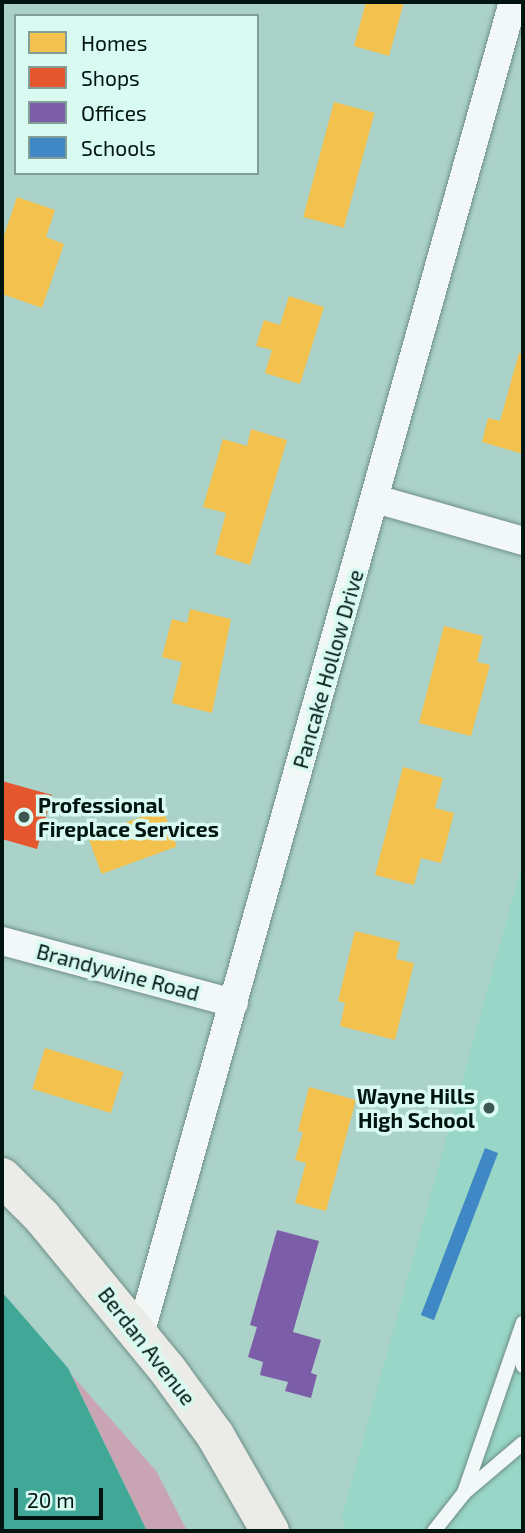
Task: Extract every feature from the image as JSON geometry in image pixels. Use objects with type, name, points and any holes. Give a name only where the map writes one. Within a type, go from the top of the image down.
[{"type":"main road","name":"Berdan Avenue","points":[[2,1177],[42,1217],[140,1335],[215,1435],[270,1531]]},
{"type":"street","name":"Pancake Hollow Drive","points":[[140,1335],[513,2]]},
{"type":"street","points":[[376,499],[523,541]]},
{"type":"street","name":"Brandywine Road","points":[[2,941],[234,1003]]},
{"type":"lane","points":[[464,1493],[523,1323]]},
{"type":"lane","points":[[517,1342],[523,1366]]},
{"type":"lane","points":[[434,1531],[464,1493],[523,1443]]},
{"type":"shaded area","name":"Wayne Hills High School","points":[[523,861],[523,1531],[346,1531],[342,1516]]},
{"type":"shaded area","points":[[2,1292],[68,1368],[147,1531],[2,1531]]},
{"type":"shaded area","points":[[71,1374],[157,1472],[187,1531],[147,1531]]},
{"type":"building: Homes","points":[[366,2],[404,2],[389,56],[354,46]]},
{"type":"building: Homes","points":[[334,102],[375,113],[344,228],[303,217]]},
{"type":"building: Homes","points":[[17,197],[55,210],[46,237],[64,244],[42,308],[2,294],[2,241]]},
{"type":"building: Homes","points":[[289,296],[324,307],[300,384],[265,373],[272,350],[256,346],[264,320],[280,325]]},
{"type":"building: Homes","points":[[519,353],[523,354],[523,454],[482,442],[488,418],[500,421]]},
{"type":"building: Homes","points":[[251,429],[287,440],[250,565],[215,554],[226,513],[203,507],[223,439],[247,446]]},
{"type":"building: Homes","points":[[190,609],[231,619],[212,713],[172,703],[182,662],[162,657],[172,619],[187,623]]},
{"type":"building: Homes","points":[[444,626],[483,636],[477,662],[490,665],[471,736],[419,723]]},
{"type":"building: Homes","points":[[403,767],[443,778],[435,808],[454,813],[441,863],[421,858],[414,885],[375,875]]},
{"type":"building: Homes","points":[[163,809],[177,847],[102,874],[88,836]]},
{"type":"building: Homes","points":[[355,931],[400,942],[396,959],[414,963],[395,1040],[340,1026],[345,1003],[338,1001]]},
{"type":"building: Homes","points":[[45,1048],[123,1072],[111,1113],[32,1089]]},
{"type":"building: Homes","points":[[309,1087],[356,1100],[326,1211],[295,1203],[306,1163],[295,1160],[303,1132],[298,1131]]},
{"type":"building: Shops","name":"Professional Fireplace Services","points":[[2,781],[52,795],[37,849],[2,839]]},
{"type":"building: Offices","points":[[277,1230],[319,1241],[293,1332],[321,1340],[311,1373],[317,1375],[311,1398],[285,1391],[288,1382],[260,1375],[263,1362],[248,1357],[257,1327],[250,1325]]},
{"type":"building: Schools","points":[[485,1148],[498,1153],[434,1320],[421,1315]]},
{"type":"place","name":"Professional Fireplace Services","points":[[24,817]]},
{"type":"place","name":"Wayne Hills High School","points":[[489,1108]]}]
